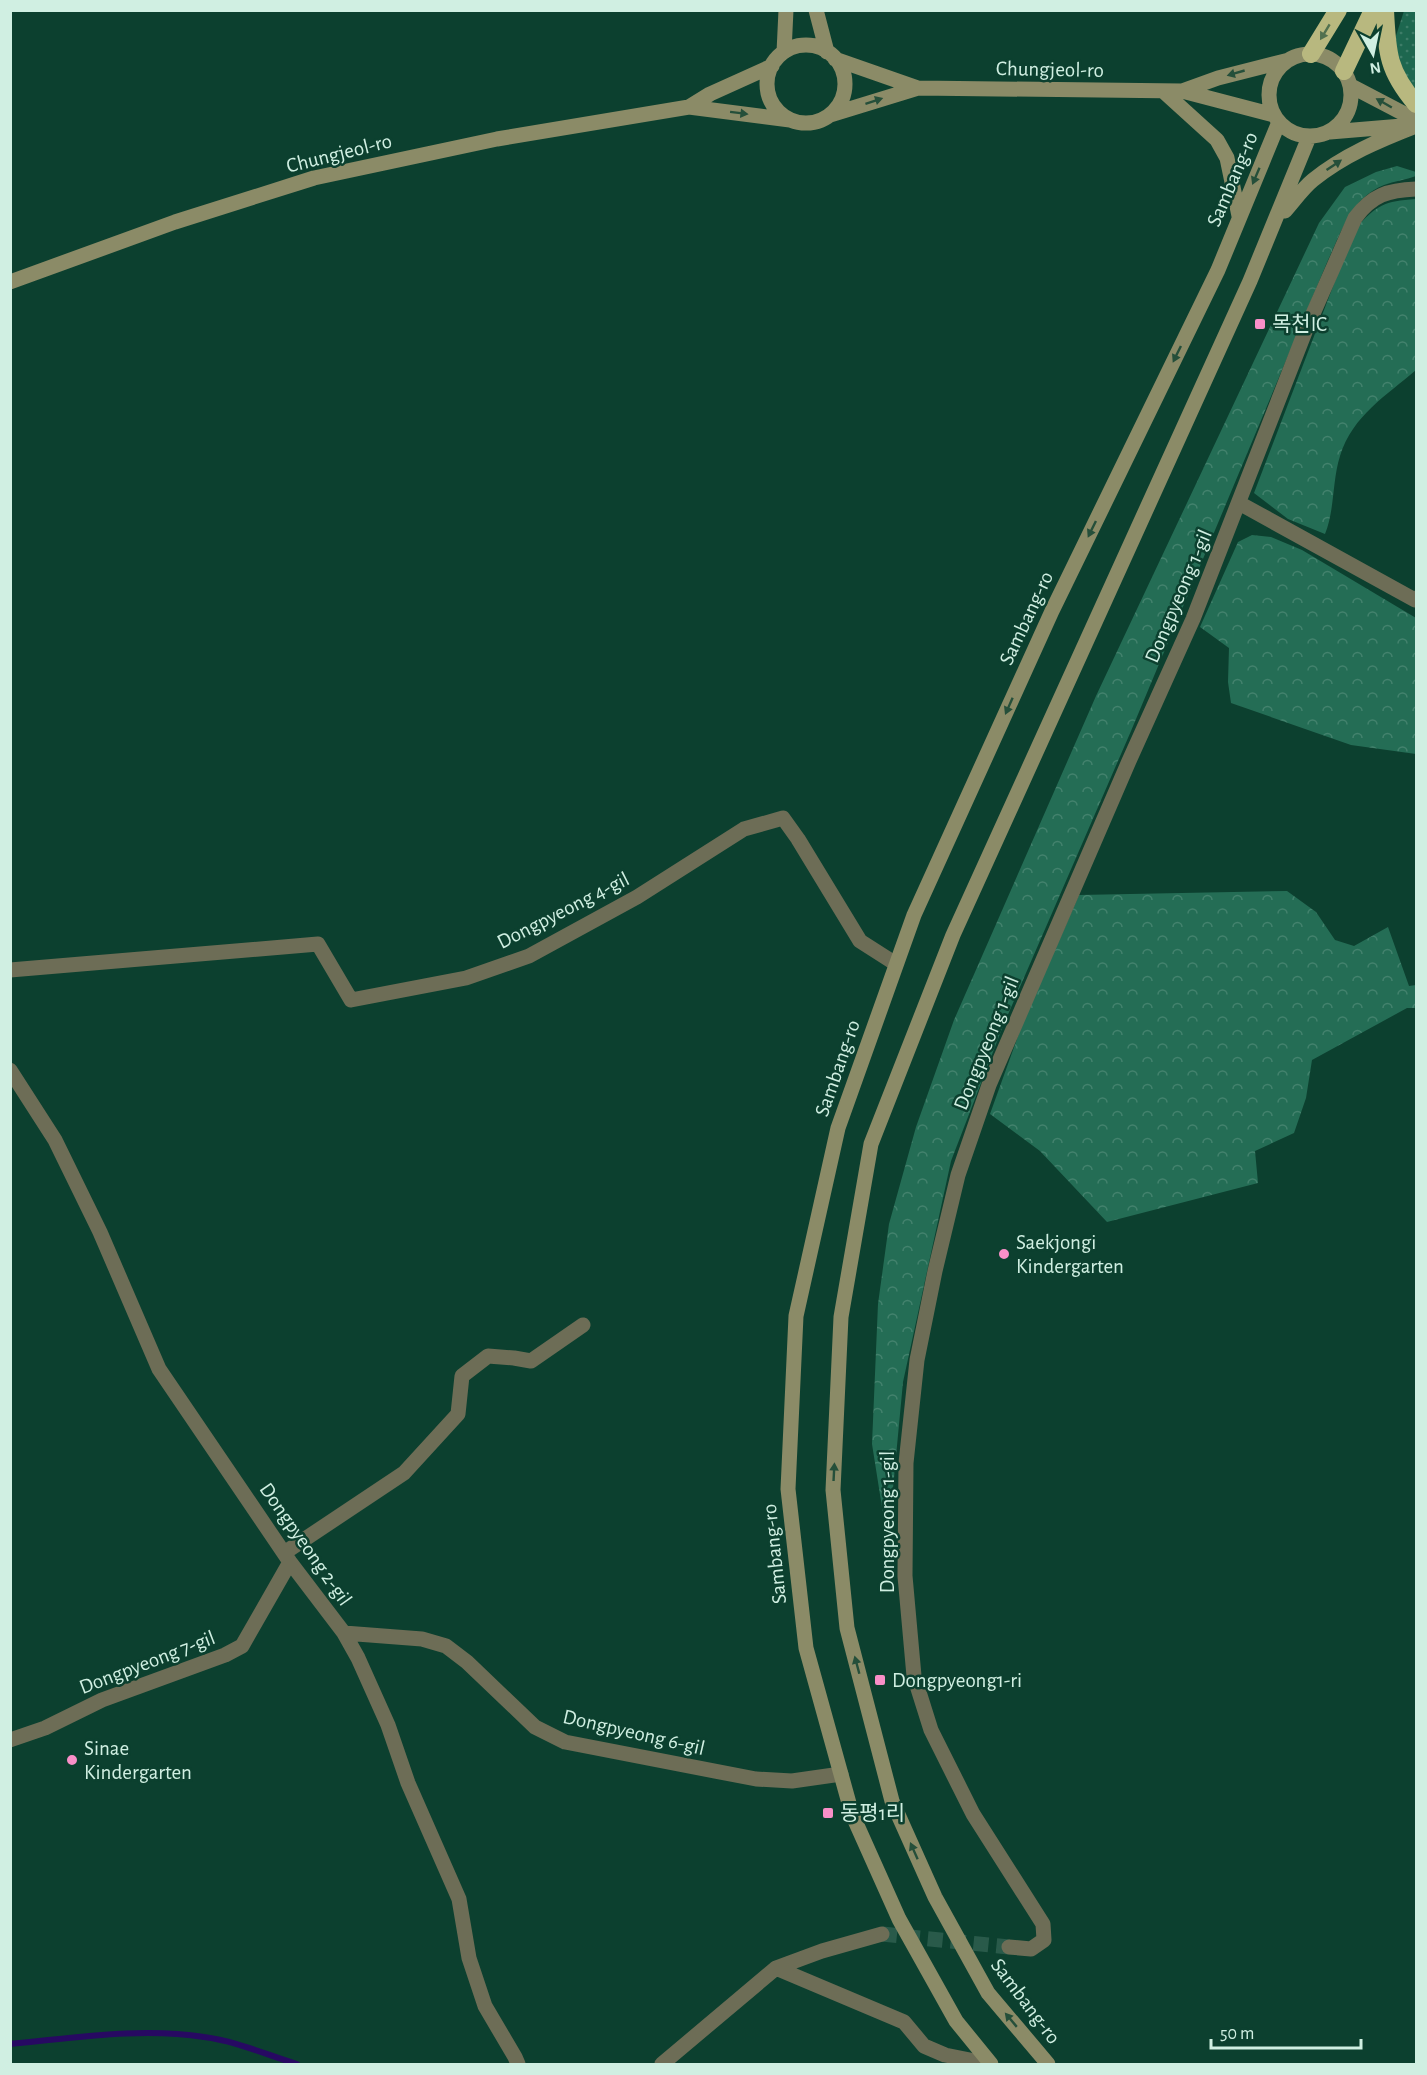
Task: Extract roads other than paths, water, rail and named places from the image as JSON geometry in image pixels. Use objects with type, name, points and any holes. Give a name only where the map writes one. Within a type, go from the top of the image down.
[{"type":"highway","points":[[1311,54],[1338,10]]},
{"type":"highway","points":[[1347,79],[1373,10]]},
{"type":"highway","points":[[1385,10],[1391,68],[1401,86],[1416,104]]},
{"type":"street","points":[[784,52],[786,10]]},
{"type":"street","points":[[816,10],[831,55],[841,67],[845,88],[837,108],[821,121],[800,123],[780,114],[769,96],[767,86],[772,66],[784,52],[796,46],[807,45],[831,55]]},
{"type":"street","points":[[1311,54],[1330,59],[1347,79],[1416,123],[1330,132],[1309,137],[1292,133],[1276,118],[1270,105],[1271,84],[1282,65],[1291,59],[1311,54]]},
{"type":"street","name":"Chungjeol-ro","points":[[831,55],[918,88]]},
{"type":"street","name":"Chungjeol-ro","points":[[1182,91],[1218,78],[1291,59]]},
{"type":"street","name":"Chungjeol-ro","points":[[689,107],[710,93],[772,66]]},
{"type":"street","points":[[1330,132],[1346,117],[1350,107],[1352,96],[1347,79]]},
{"type":"street","name":"Chungjeol-ro","points":[[830,115],[918,88],[1182,91],[1276,118]]},
{"type":"street","points":[[1163,91],[1217,140],[1227,158],[1239,216]]},
{"type":"street","name":"Chungjeol-ro","points":[[10,282],[175,222],[314,178],[496,139],[689,107],[790,120]]},
{"type":"street","name":"Sambang-ro","points":[[991,2064],[956,2020],[899,1920],[852,1815],[806,1648],[788,1489],[796,1316],[838,1128],[914,915],[1052,611],[1218,270],[1276,118]]},
{"type":"street","points":[[1277,220],[1312,180],[1370,144],[1416,123]]},
{"type":"street","name":"Sambang-ro","points":[[1048,2064],[988,1993],[935,1897],[892,1801],[847,1628],[833,1490],[841,1317],[871,1144],[953,935],[1277,220],[1309,137]]},
{"type":"street","name":"Dongpyeong 1-gil","points":[[1009,1947],[1031,1949],[1044,1940],[1043,1924],[973,1814],[931,1730],[914,1676],[905,1576],[906,1474],[917,1360],[935,1271],[958,1175],[989,1085],[1193,619],[1305,332],[1355,218],[1366,204],[1380,195],[1416,189]]},
{"type":"street","points":[[1239,503],[1415,600],[1416,598]]},
{"type":"street","name":"Dongpyeong 4-gil","points":[[10,970],[318,944],[351,1000],[466,978],[529,956],[637,897],[744,829],[783,818],[860,941],[896,964]]},
{"type":"street","name":"Dongpyeong 2-gil","points":[[10,1070],[54,1140],[100,1232],[159,1369],[287,1558],[344,1633],[357,1658],[388,1725],[408,1783],[459,1899],[469,1958],[485,2006],[518,2064]]},
{"type":"street","points":[[287,1558],[404,1473],[458,1414],[462,1376],[488,1356],[531,1361],[583,1325]]},
{"type":"street","name":"Dongpyeong 7-gil","points":[[10,1740],[45,1728],[102,1700],[225,1655],[242,1646],[287,1558]]},
{"type":"street","name":"Dongpyeong 6-gil","points":[[344,1633],[422,1639],[446,1646],[467,1662],[535,1727],[565,1742],[756,1779],[792,1781],[841,1774]]},
{"type":"street","points":[[662,2064],[776,1968],[822,1951],[882,1934]]},
{"type":"street","points":[[776,1968],[904,2022],[924,2046],[945,2055],[991,2064]]},
{"type":"waterway","points":[[10,2044],[132,2033],[180,2034],[228,2042],[297,2064]]},
{"type":"tunnel","points":[[882,1934],[1009,1947]]},
{"type":"place","name":"목천IC","points":[[1260,324]]},
{"type":"place","name":"Saekjongi Kindergarten","points":[[1004,1254]]},
{"type":"place","name":"Dongpyeong1-ri","points":[[880,1680]]},
{"type":"place","name":"Sinae Kindergarten","points":[[72,1760]]},
{"type":"place","name":"동평1리","points":[[828,1813]]}]
